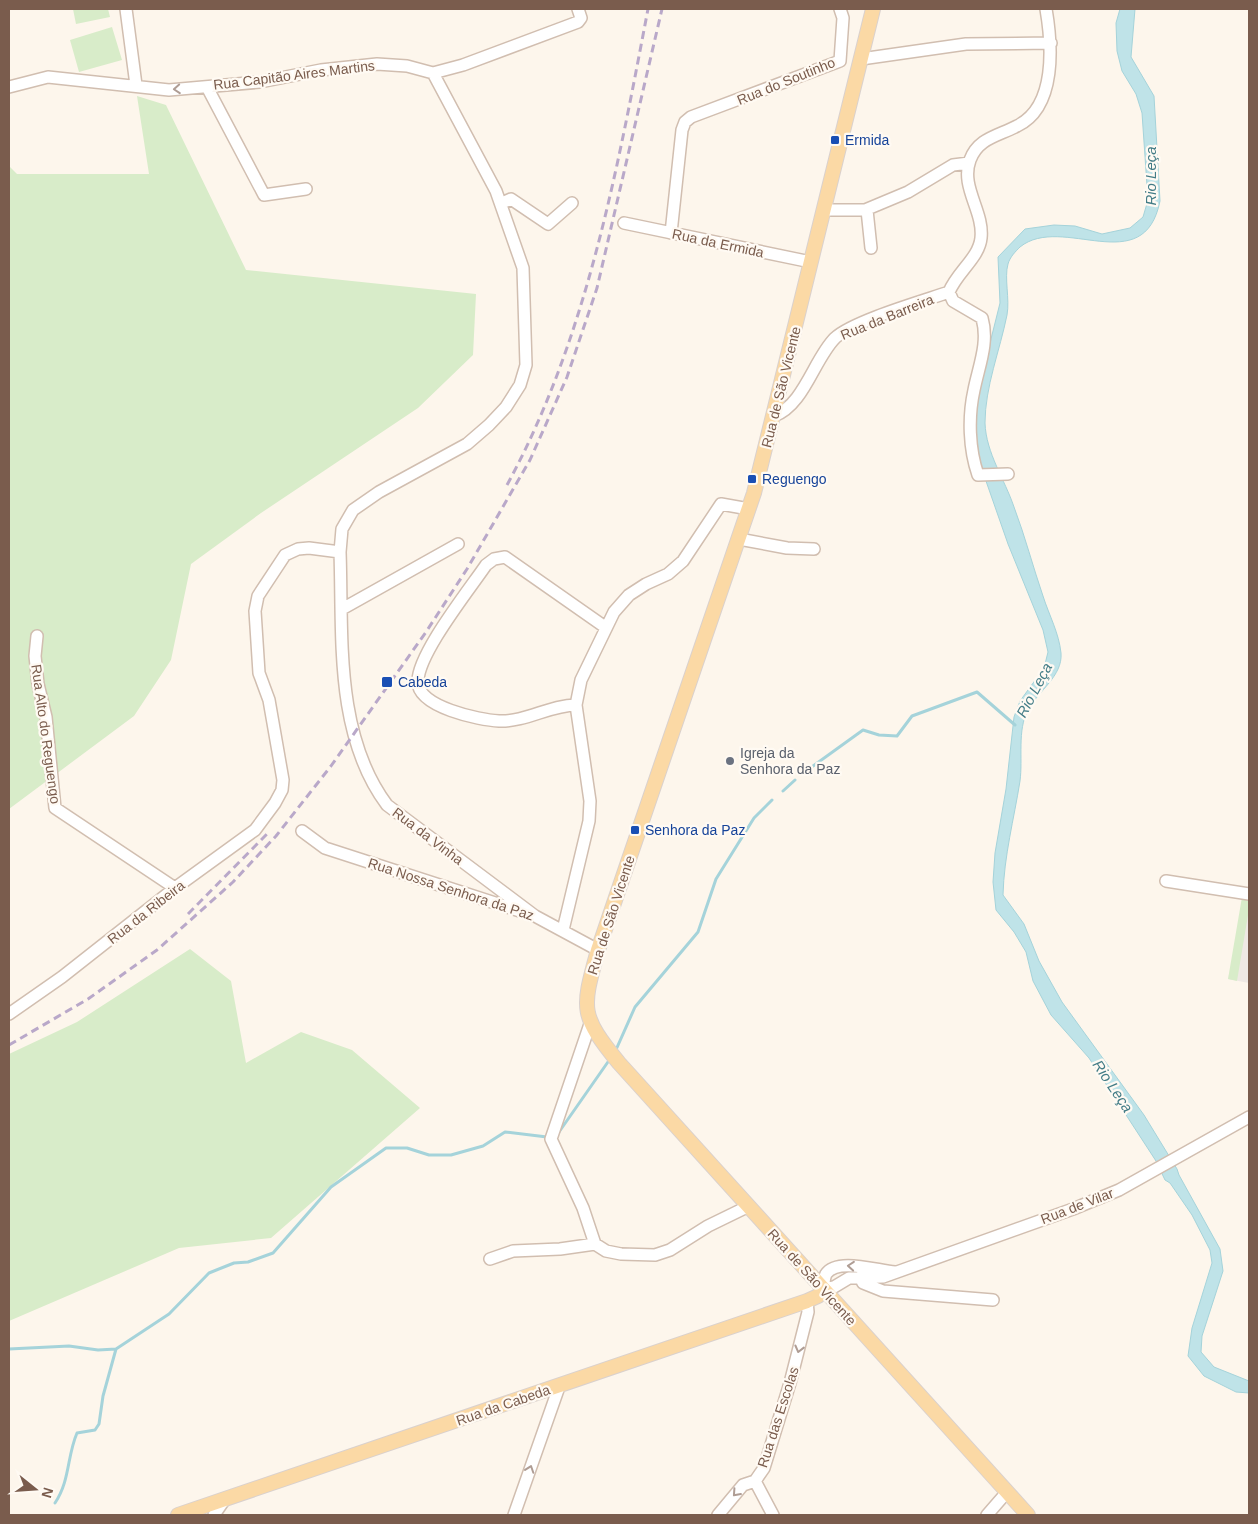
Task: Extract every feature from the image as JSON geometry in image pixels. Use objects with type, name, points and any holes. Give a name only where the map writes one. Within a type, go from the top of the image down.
[{"type":"main road","name":"Rua de São Vicente","points":[[873,9],[774,416],[749,509],[598,950],[587,992],[587,1009],[590,1024],[619,1062],[1028,1515]]},
{"type":"main road","name":"Rua da Cabeda","points":[[178,1515],[559,1387],[807,1301],[818,1296],[823,1289]]},
{"type":"street","points":[[126,9],[136,85]]},
{"type":"street","name":"Rua Capitão Aires Martins","points":[[9,87],[48,77],[169,90],[260,82],[291,75],[358,65],[407,66],[433,73],[463,65],[578,22],[581,18],[578,9]]},
{"type":"street","name":"Rua do Soutinho","points":[[671,233],[680,143],[685,122],[690,118],[840,61],[843,25],[840,9]]},
{"type":"street","points":[[1008,474],[978,475],[974,462],[970,409],[986,332],[982,318],[953,301],[949,292],[956,277],[974,256],[980,242],[980,222],[967,175],[969,163],[978,146],[989,137],[1018,126],[1028,119],[1036,109],[1049,74],[1051,43],[1046,9]]},
{"type":"street","points":[[840,61],[860,62],[966,44],[1051,43]]},
{"type":"street","points":[[340,552],[342,529],[353,510],[378,492],[467,444],[506,407],[520,385],[526,365],[523,268],[502,203],[433,73]]},
{"type":"street","points":[[207,86],[264,194],[306,189]]},
{"type":"street","points":[[824,210],[854,212],[866,210],[908,192],[953,165],[969,163]]},
{"type":"street","points":[[502,203],[511,199],[548,224],[572,203]]},
{"type":"street","points":[[866,210],[871,248]]},
{"type":"street","name":"Rua da Ermida","points":[[624,223],[811,262]]},
{"type":"street","name":"Rua da Barreira","points":[[774,416],[790,405],[811,376],[829,346],[839,335],[909,305],[949,292]]},
{"type":"street","points":[[563,930],[589,821],[590,808],[576,705],[581,680],[605,627],[614,612],[629,595],[646,584],[668,574],[683,561],[721,504],[749,509]]},
{"type":"street","points":[[739,539],[787,548],[814,549]]},
{"type":"street","points":[[342,609],[458,544]]},
{"type":"street","name":"Rua da Ribeira","points":[[9,1014],[62,977],[175,888],[255,830],[275,803],[282,790],[283,780],[269,700],[259,673],[255,611],[258,596],[286,555],[298,549],[309,548],[340,552]]},
{"type":"street","name":"Rua da Vinha","points":[[340,552],[347,704],[358,751],[372,785],[386,805],[535,916]]},
{"type":"street","points":[[576,705],[567,705],[536,715],[500,721],[455,712],[442,708],[424,695],[418,684],[422,662],[486,565],[500,557],[505,557],[605,627]]},
{"type":"street","name":"Rua Alto do Reguengo","points":[[37,636],[35,656],[38,684],[46,718],[55,808],[175,888]]},
{"type":"street","name":"Rua Nossa Senhora da Paz","points":[[302,831],[325,848],[535,916],[598,950]]},
{"type":"street","points":[[1166,880],[1249,894]]},
{"type":"street","points":[[590,1024],[551,1139],[583,1208],[594,1244]]},
{"type":"street","name":"Rua de Vilar","points":[[895,1272],[850,1265],[838,1266],[832,1268],[825,1275],[823,1289],[834,1287],[849,1278],[884,1277],[1073,1209],[1119,1190],[1249,1117]]},
{"type":"street","points":[[490,1259],[514,1251],[560,1249],[594,1244],[606,1251],[621,1254],[655,1255],[670,1250],[708,1226],[749,1206]]},
{"type":"street","points":[[860,1278],[863,1283],[883,1291],[993,1300]]},
{"type":"street","name":"Rua das Escolas","points":[[718,1515],[744,1485],[754,1480],[764,1468],[780,1418],[808,1312],[807,1301]]},
{"type":"street","points":[[514,1515],[559,1387]]},
{"type":"street","points":[[754,1480],[773,1515]]},
{"type":"street","points":[[987,1515],[1007,1492]]},
{"type":"street","points":[[214,1515],[226,1499]]},
{"type":"shaded area","points":[[1249,898],[1249,983],[1228,979]]},
{"type":"green space","points":[[73,9],[108,9],[110,17],[76,24]]},
{"type":"green space","points":[[112,27],[122,60],[79,72],[70,40]]},
{"type":"green space","points":[[137,96],[166,105],[246,270],[476,294],[473,355],[418,408],[261,513],[191,564],[171,660],[134,716],[9,809],[9,166],[17,174],[149,174]]},
{"type":"green space","points":[[1242,897],[1249,898],[1249,909],[1237,981],[1228,979]]},
{"type":"green space","points":[[190,949],[231,981],[246,1063],[301,1032],[352,1050],[420,1108],[271,1238],[179,1248],[9,1321],[9,1054],[77,1022]]},
{"type":"water","name":"Rio Leça","points":[[1120,9],[1135,9],[1131,57],[1154,96],[1160,201],[1151,225],[1137,237],[1120,242],[1057,237],[1037,239],[1020,247],[1011,257],[1007,270],[1007,315],[987,396],[985,423],[992,456],[1018,518],[1056,631],[1061,653],[1058,669],[1032,703],[1023,726],[1021,735],[1020,781],[1007,852],[1003,895],[1024,924],[1039,961],[1062,1002],[1144,1115],[1177,1169],[1220,1249],[1223,1271],[1202,1336],[1201,1352],[1214,1367],[1249,1381],[1249,1393],[1236,1392],[1204,1376],[1188,1356],[1192,1328],[1212,1263],[1210,1250],[1192,1215],[1170,1183],[1165,1180],[1156,1161],[1089,1058],[1051,1015],[1033,981],[1026,952],[1014,932],[996,910],[993,882],[995,853],[1006,789],[1014,717],[1020,701],[1044,668],[1048,652],[1043,630],[1008,544],[979,461],[975,439],[974,407],[1000,303],[998,257],[1025,229],[1054,225],[1075,226],[1102,234],[1130,228],[1143,217],[1148,200],[1142,113],[1136,94],[1122,71],[1117,51],[1116,23]]},
{"type":"waterway","points":[[802,774],[863,730],[879,735],[897,736],[912,716],[977,692],[1015,725]]},
{"type":"waterway","points":[[783,791],[795,780]]},
{"type":"waterway","points":[[615,1052],[635,1007],[698,932],[716,879],[754,818],[772,800]]},
{"type":"waterway","points":[[559,1132],[610,1059]]},
{"type":"waterway","points":[[9,1349],[69,1346],[98,1350],[116,1349],[169,1314],[209,1273],[234,1263],[248,1262],[273,1253],[331,1187],[386,1148],[407,1148],[429,1155],[451,1155],[483,1146],[505,1132],[547,1137]]},
{"type":"waterway","points":[[55,1503],[66,1477],[77,1433],[95,1430],[99,1424],[103,1396],[116,1349]]},
{"type":"railway","points":[[507,485],[535,429],[579,313],[611,192],[648,9]]},
{"type":"railway","points":[[9,1045],[88,999],[157,950],[233,882],[276,836],[331,766],[426,632],[467,569],[530,460],[567,377],[597,288],[662,9]]},
{"type":"railway","points":[[188,914],[267,834]]},
{"type":"place","name":"Ermida","points":[[835,140]]},
{"type":"place","name":"Reguengo","points":[[752,479]]},
{"type":"place","name":"Cabeda","points":[[387,682]]},
{"type":"place","name":"Igreja da Senhora da Paz","points":[[730,761]]},
{"type":"place","name":"Senhora da Paz","points":[[635,830]]}]
